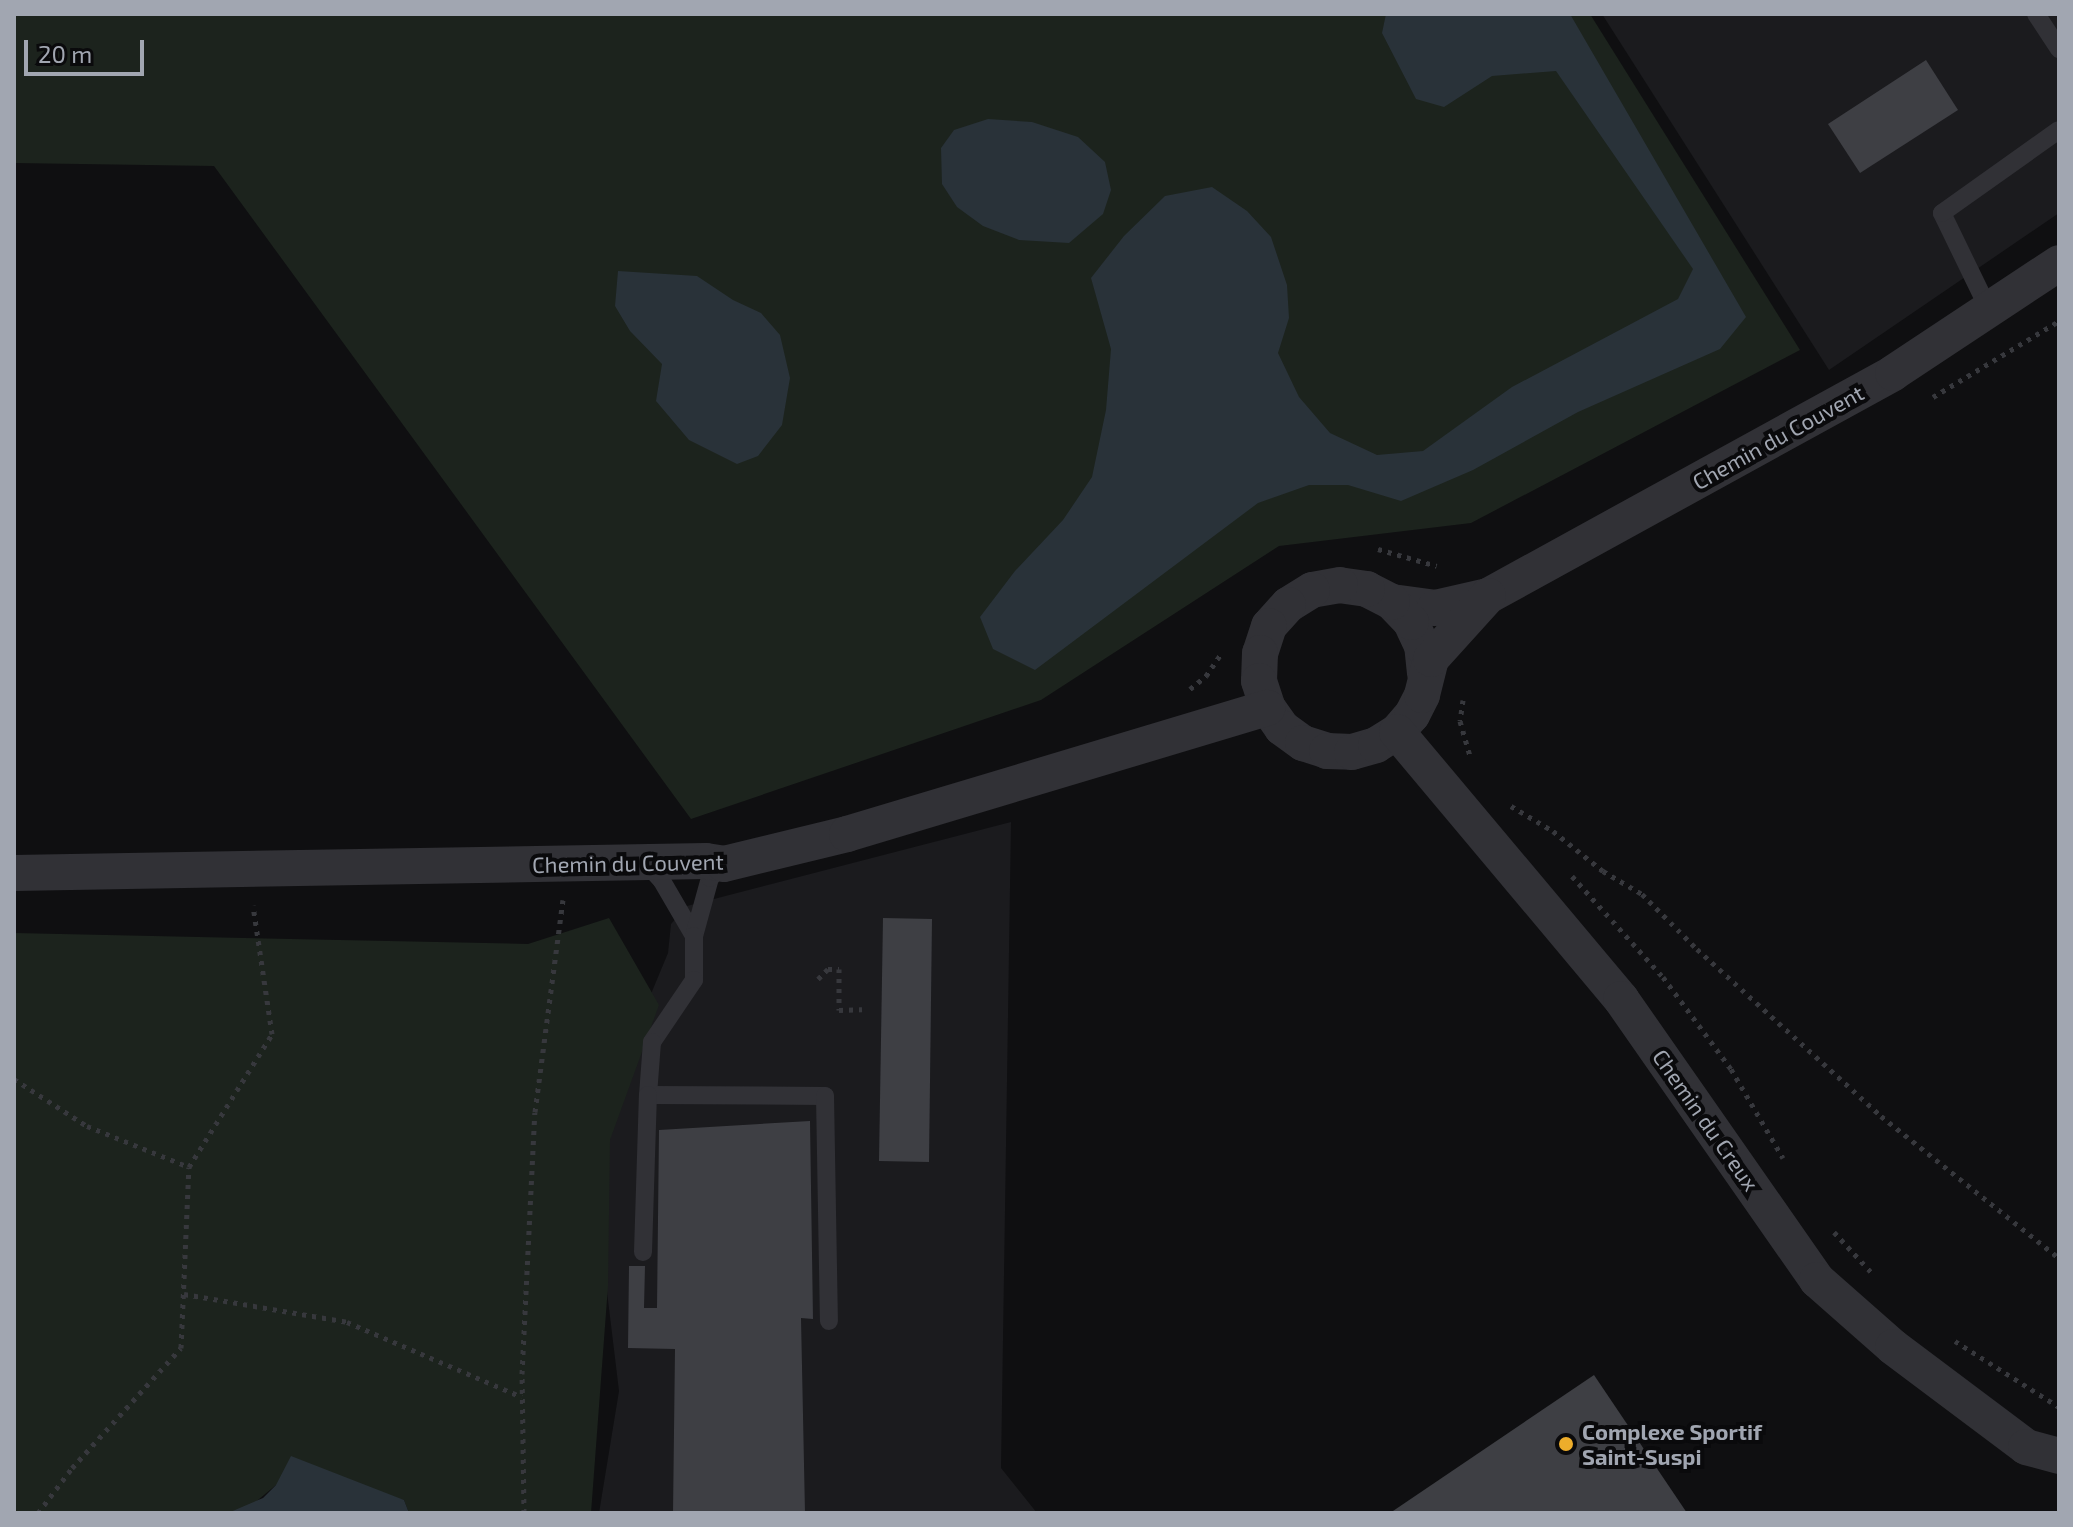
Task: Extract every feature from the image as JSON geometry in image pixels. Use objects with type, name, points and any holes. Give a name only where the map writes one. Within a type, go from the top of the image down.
[{"type":"street","name":"Chemin du Couvent","points":[[1392,602],[1435,608],[1488,596],[1893,373],[1990,312],[2059,263]]},
{"type":"street","name":"Chemin du Couvent","points":[[1340,585],[1367,589],[1392,602],[1411,622],[1422,646],[1425,673],[1422,695],[1412,715],[1397,732],[1376,745],[1352,752],[1327,751],[1303,743],[1282,728],[1268,708],[1259,681],[1260,653],[1269,626],[1288,605],[1312,590],[1340,585]]},
{"type":"street","name":"Chemin du Couvent","points":[[1425,673],[1431,659],[1488,596]]},
{"type":"street","name":"Chemin du Couvent","points":[[14,873],[645,862],[724,864],[847,834],[1143,742],[1268,708]]},
{"type":"street","name":"Chemin du Creux","points":[[1397,732],[1621,999],[1817,1280],[1893,1347],[2026,1447],[2059,1456]]},
{"type":"lane","points":[[2036,14],[2059,49]]},
{"type":"lane","points":[[1990,312],[1942,213],[2059,130]]},
{"type":"lane","points":[[645,862],[662,881],[694,936]]},
{"type":"lane","points":[[643,1252],[652,1042],[694,980],[694,936],[710,878],[724,864]]},
{"type":"lane","points":[[648,1095],[825,1096],[829,1321]]},
{"type":"path","points":[[1464,694],[1460,721],[1472,759]]},
{"type":"path","points":[[1507,813],[1500,802],[1553,831],[1603,871],[1642,894],[1697,949],[1881,1116],[2059,1258]]},
{"type":"path","points":[[524,1513],[522,1397],[535,1112],[568,863]]},
{"type":"path","points":[[1560,865],[1663,977],[1731,1069],[1785,1162]]},
{"type":"path","points":[[38,1513],[72,1468],[181,1348],[189,1167],[272,1034],[253,903]]},
{"type":"path","points":[[818,979],[828,969],[839,969],[839,1010],[862,1009]]},
{"type":"path","points":[[14,1079],[87,1126],[189,1167]]},
{"type":"path","points":[[1826,1221],[1875,1277]]},
{"type":"path","points":[[184,1294],[347,1322],[522,1397]]},
{"type":"path","points":[[1950,1338],[2059,1407]]},
{"type":"shaded area","points":[[14,14],[1590,14],[1800,350],[1471,523],[1279,546],[1041,700],[691,819],[214,166],[14,163]]},
{"type":"shaded area","points":[[1386,14],[1570,14],[1746,317],[1720,349],[1578,412],[1473,470],[1401,501],[1348,485],[1309,485],[1258,503],[1035,670],[993,649],[980,617],[1015,571],[1063,520],[1092,477],[1106,410],[1111,349],[1091,278],[1124,236],[1165,196],[1212,187],[1247,211],[1271,237],[1287,285],[1289,318],[1278,353],[1299,397],[1330,433],[1377,455],[1423,451],[1512,387],[1678,299],[1693,269],[1556,71],[1492,76],[1444,107],[1416,99],[1382,33]]},
{"type":"shaded area","points":[[1602,14],[2059,14],[2059,213],[1829,370]]},
{"type":"shaded area","points":[[988,119],[1032,122],[1078,137],[1105,162],[1111,190],[1103,214],[1069,243],[1019,240],[983,226],[957,207],[942,184],[941,148],[954,130]]},
{"type":"shaded area","points":[[618,271],[697,276],[733,300],[761,313],[780,335],[790,378],[782,425],[758,456],[737,464],[689,440],[656,401],[662,364],[630,331],[615,306]]},
{"type":"shaded area","points":[[1011,822],[1001,1468],[1037,1513],[599,1513],[619,1391],[589,1143],[668,953],[671,924],[687,906]]},
{"type":"shaded area","points":[[609,918],[659,1005],[610,1140],[608,1286],[591,1513],[409,1513],[404,1500],[276,1485],[252,1505],[228,1513],[14,1513],[14,933],[528,944]]},
{"type":"shaded area","points":[[291,1456],[404,1500],[409,1513],[228,1513],[263,1498],[276,1485]]},
{"type":"building","points":[[1926,60],[1958,110],[1860,173],[1828,124]]},
{"type":"building","points":[[883,918],[932,919],[929,1162],[879,1161]]},
{"type":"building","points":[[810,1121],[813,1319],[801,1318],[805,1513],[673,1513],[675,1349],[628,1348],[629,1266],[645,1266],[644,1308],[657,1308],[659,1130]]},
{"type":"building","name":"Complexe Sportif Saint-Suspi","points":[[1594,1375],[1687,1513],[1390,1513]]},
{"type":"place","name":"Complexe Sportif Saint-Suspi","points":[[1566,1444]]}]
